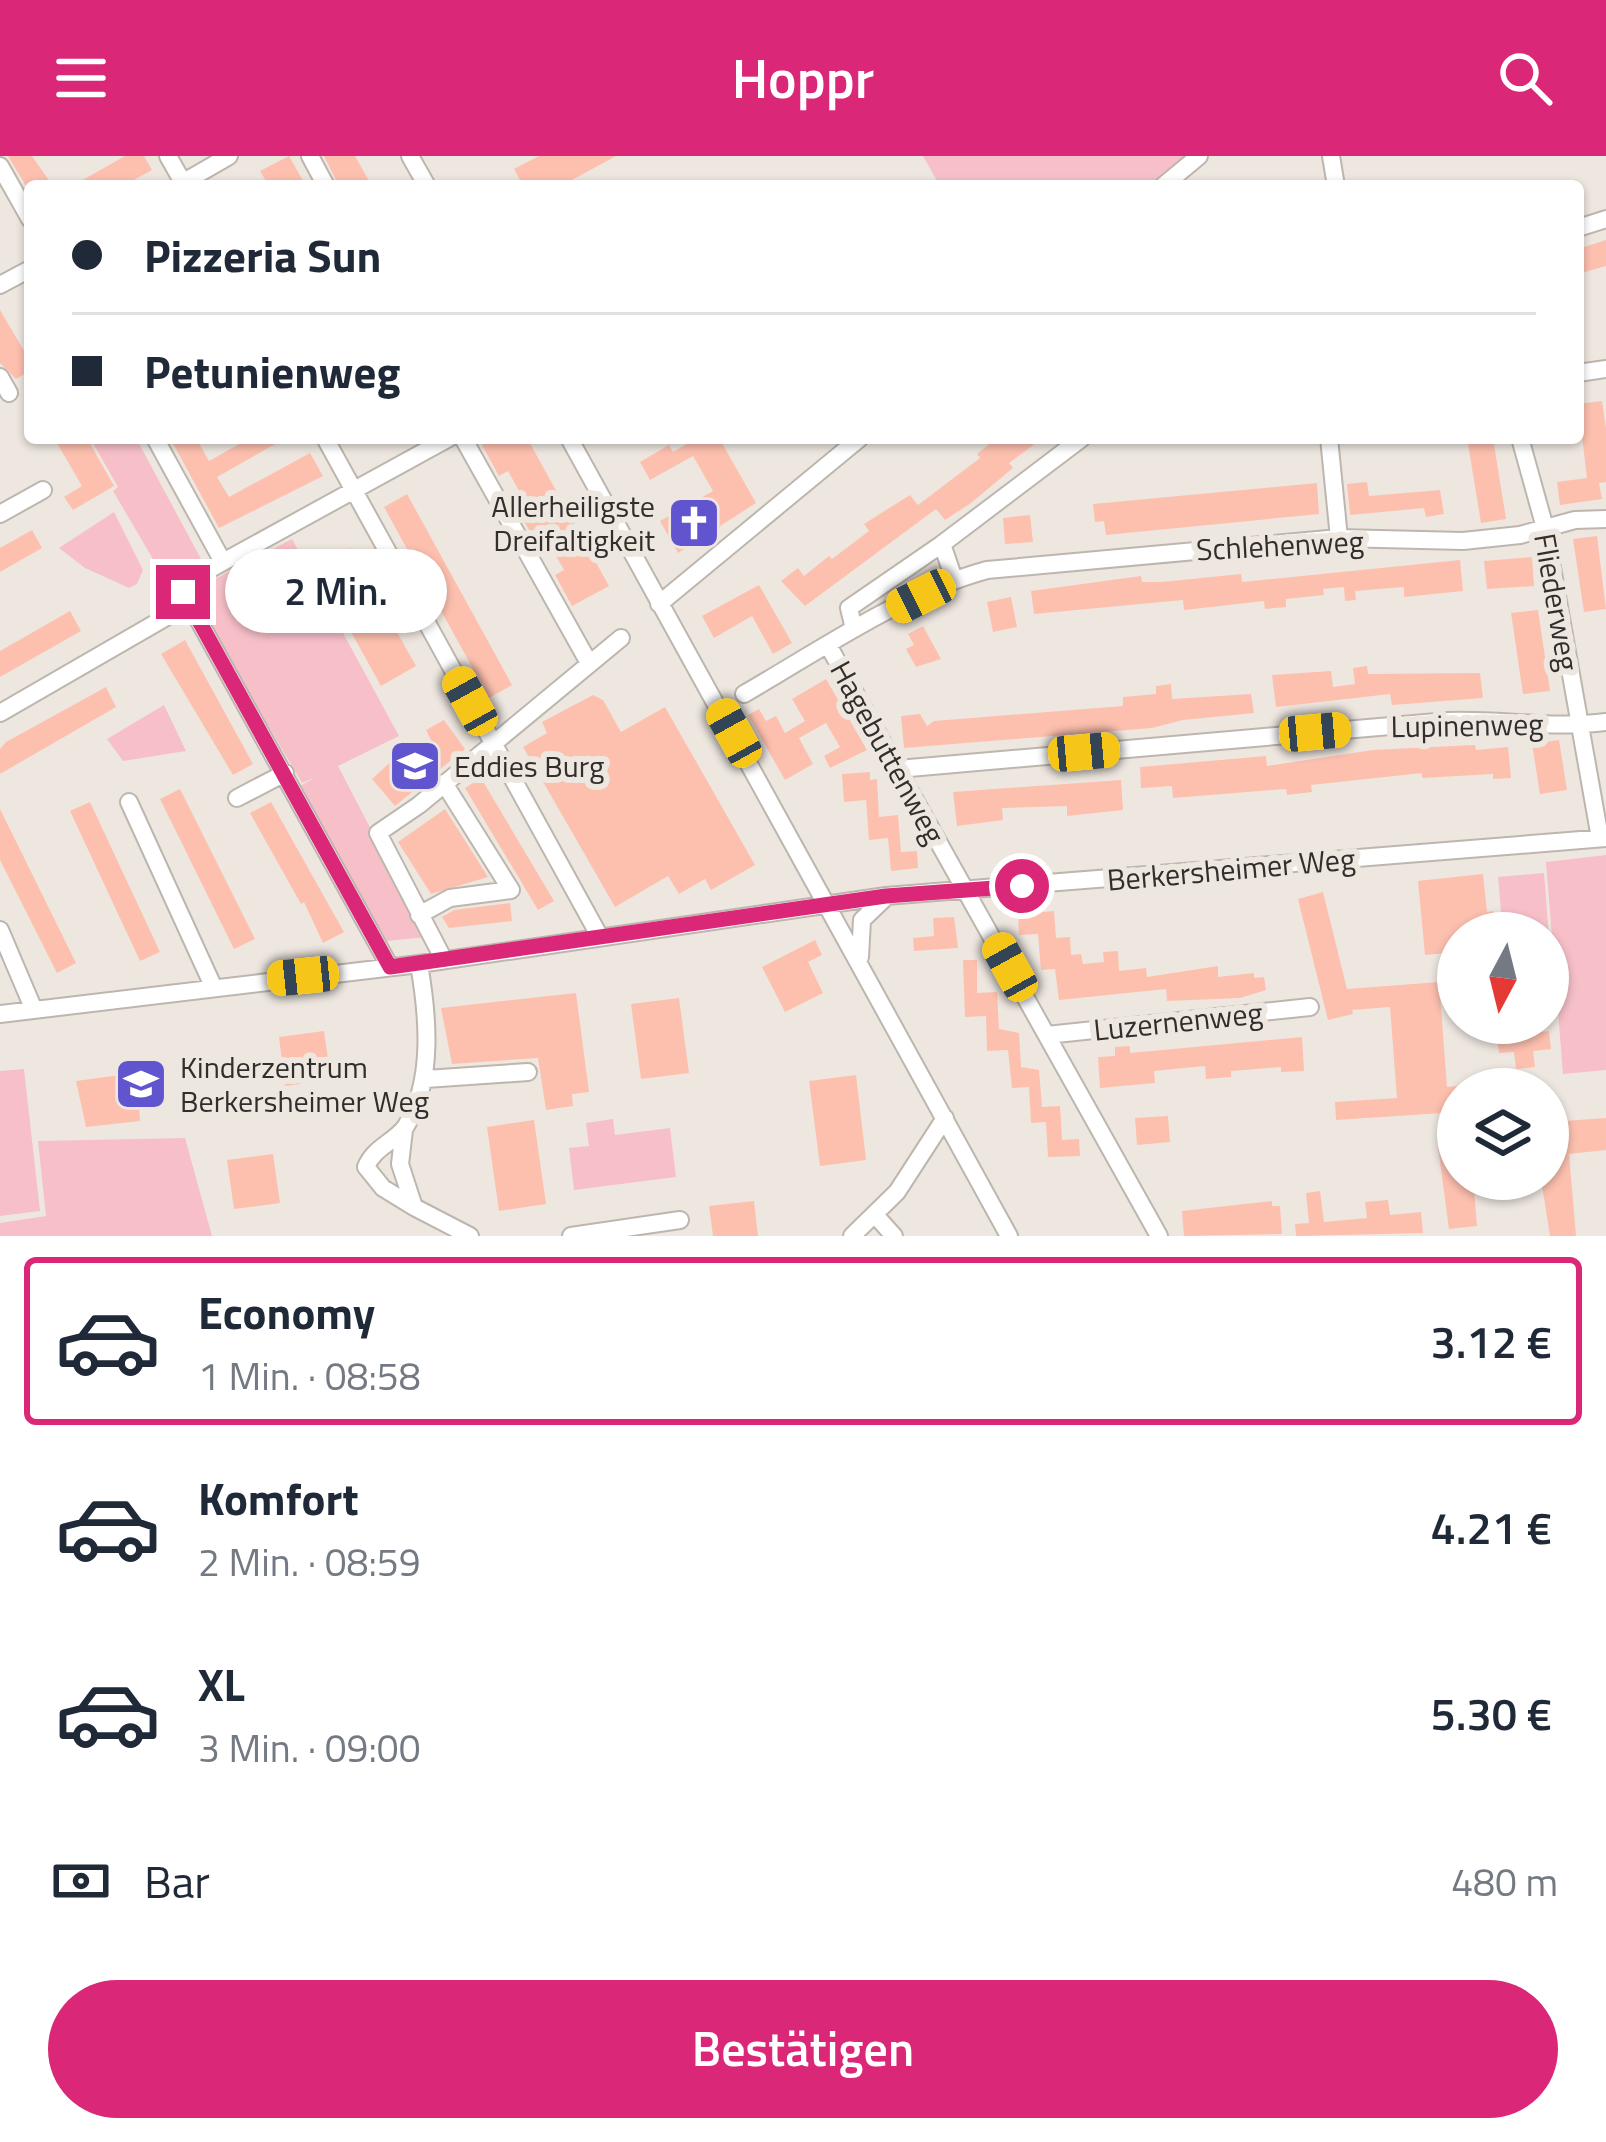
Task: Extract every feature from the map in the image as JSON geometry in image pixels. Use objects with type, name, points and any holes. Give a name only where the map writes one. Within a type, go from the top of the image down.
[{"type":"street","points":[[189,180],[229,156]]},
{"type":"street","points":[[1170,180],[1198,156]]},
{"type":"street","points":[[0,166],[24,208]]},
{"type":"street","points":[[158,444],[223,562]]},
{"type":"street","points":[[328,444],[600,937]]},
{"type":"street","points":[[390,967],[183,592],[187,583],[203,573],[438,444]]},
{"type":"street","points":[[466,444],[589,663]]},
{"type":"street","points":[[571,444],[860,958],[1009,1236]]},
{"type":"street","points":[[659,604],[853,444]]},
{"type":"street","points":[[854,629],[849,608],[1074,444]]},
{"type":"street","points":[[1330,444],[1339,538]]},
{"type":"street","name":"Fliederweg","points":[[1522,444],[1545,528],[1573,700],[1603,838]]},
{"type":"street","points":[[0,514],[43,490]]},
{"type":"street","name":"Schlehenweg","points":[[744,694],[854,629],[954,579],[987,570],[1339,538],[1418,543],[1606,519]]},
{"type":"street","points":[[942,544],[954,579]]},
{"type":"street","points":[[0,712],[187,605]]},
{"type":"street","points":[[445,960],[378,833],[621,638]]},
{"type":"street","name":"Hagebuttenweg","points":[[828,645],[1160,1236]]},
{"type":"street","name":"Lupinenweg","points":[[898,769],[1448,721],[1606,722]]},
{"type":"street","points":[[237,798],[285,773]]},
{"type":"street","points":[[419,915],[449,898],[511,890],[444,783]]},
{"type":"street","points":[[129,802],[213,986]]},
{"type":"street","name":"Berkersheimer Weg","points":[[0,1015],[419,964],[886,896],[1603,838]]},
{"type":"street","points":[[860,958],[862,920],[886,896]]},
{"type":"street","points":[[0,930],[34,1010]]},
{"type":"street","points":[[415,1207],[400,1164],[404,1130],[426,1079],[419,964]]},
{"type":"street","name":"Luzernenweg","points":[[1047,1035],[1310,1007]]},
{"type":"street","points":[[426,1079],[529,1072]]},
{"type":"street","points":[[852,1236],[897,1192],[945,1118]]},
{"type":"street","points":[[404,1130],[368,1159],[366,1167],[383,1188],[470,1236]]},
{"type":"street","points":[[875,1216],[894,1236]]},
{"type":"street","points":[[571,1236],[680,1220]]},
{"type":"shaded area","points":[[923,156],[1190,156],[1160,180],[937,180]]},
{"type":"shaded area","points":[[93,444],[139,444],[201,559],[164,578],[113,491],[118,487]]},
{"type":"shaded area","points":[[114,512],[143,570],[137,584],[129,588],[85,568],[59,548]]},
{"type":"shaded area","points":[[292,539],[399,736],[338,766],[427,937],[387,941],[298,787],[314,778],[302,783],[200,610],[203,585]]},
{"type":"shaded area","points":[[164,705],[186,751],[123,761],[107,739]]},
{"type":"shaded area","points":[[1606,855],[1606,1070],[1569,1073],[1569,1068],[1563,1068],[1561,1044],[1569,1044],[1569,912],[1550,912],[1546,862]]},
{"type":"shaded area","points":[[1544,873],[1547,912],[1501,912],[1498,877]]},
{"type":"shaded area","points":[[24,1069],[40,1211],[0,1216],[0,1071]]},
{"type":"shaded area","points":[[613,1119],[615,1135],[670,1128],[676,1177],[574,1190],[569,1148],[589,1146],[586,1123]]},
{"type":"shaded area","points":[[185,1138],[212,1236],[0,1236],[0,1223],[46,1216],[38,1141]]},
{"type":"building","points":[[8,156],[32,156],[49,180],[24,183]]},
{"type":"building","points":[[125,156],[144,156],[152,170],[134,180],[83,180]]},
{"type":"building","points":[[289,156],[303,180],[265,180],[260,171]]},
{"type":"building","points":[[324,156],[355,156],[369,180],[336,180]]},
{"type":"building","points":[[539,156],[616,156],[572,180],[520,180],[514,169]]},
{"type":"building","points":[[1606,240],[1606,266],[1584,272],[1584,247]]},
{"type":"building","points":[[0,310],[24,351],[24,374],[16,379],[0,363]]},
{"type":"building","points":[[1602,401],[1606,482],[1599,483],[1602,499],[1560,505],[1557,482],[1587,478],[1584,403]]},
{"type":"building","points":[[58,444],[90,444],[114,486],[73,510],[64,497],[82,486]]},
{"type":"building","points":[[173,444],[199,444],[209,461],[239,444],[275,444],[217,477],[229,497],[310,453],[323,476],[219,528]]},
{"type":"building","points":[[530,444],[609,586],[572,606],[555,575],[564,570],[542,531],[533,537],[519,512],[528,507],[508,471],[499,476],[482,445]]},
{"type":"building","points":[[687,444],[722,444],[756,503],[678,553],[660,521],[713,491],[693,456],[650,480],[640,462],[669,445],[673,452]]},
{"type":"building","points":[[990,444],[1035,444],[971,503],[945,520],[936,509],[805,606],[781,581],[798,568],[804,576],[829,556],[832,559],[869,531],[864,524],[910,495],[918,505],[980,458],[977,454]]},
{"type":"building","points":[[1468,444],[1494,444],[1506,519],[1481,523]]},
{"type":"building","points":[[1367,482],[1369,496],[1440,490],[1444,514],[1426,517],[1424,508],[1350,515],[1347,484]]},
{"type":"building","points":[[1317,483],[1319,514],[1106,535],[1104,521],[1095,522],[1093,504]]},
{"type":"building","points":[[407,494],[512,685],[489,698],[384,507]]},
{"type":"building","points":[[1030,515],[1033,542],[1005,544],[1003,518]]},
{"type":"building","points":[[32,530],[42,548],[0,572],[0,548]]},
{"type":"building","points":[[1597,536],[1606,609],[1584,612],[1573,539]]},
{"type":"building","points":[[350,548],[416,666],[381,686],[315,567]]},
{"type":"building","points":[[1532,557],[1534,586],[1487,589],[1484,561]]},
{"type":"building","points":[[1460,560],[1463,591],[1404,597],[1404,587],[1355,591],[1356,600],[1345,601],[1344,587],[1323,589],[1324,595],[1286,599],[1286,607],[1265,609],[1264,601],[1184,610],[1183,600],[1034,614],[1031,591],[1141,576],[1142,582],[1162,582],[1241,574],[1242,582]]},
{"type":"building","points":[[759,585],[792,643],[773,654],[752,616],[714,638],[702,616]]},
{"type":"building","points":[[1011,597],[1017,627],[993,632],[987,602]]},
{"type":"building","points":[[1538,610],[1550,691],[1523,694],[1511,613]]},
{"type":"building","points":[[70,611],[81,631],[0,677],[0,651]]},
{"type":"building","points":[[923,626],[941,659],[916,667],[906,649],[914,645],[908,634]]},
{"type":"building","points":[[185,640],[253,764],[233,775],[161,654]]},
{"type":"building","points":[[1367,666],[1368,674],[1480,673],[1483,698],[1392,705],[1390,694],[1276,707],[1272,675],[1331,671],[1333,687],[1355,684],[1353,668]]},
{"type":"building","points":[[826,679],[867,750],[830,768],[824,756],[840,747],[826,723],[799,738],[813,764],[785,780],[748,715],[759,709],[766,721],[776,716],[785,733],[805,721],[792,699]]},
{"type":"building","points":[[1171,684],[1172,699],[1251,694],[1254,713],[1152,728],[904,748],[901,716],[920,714],[927,726],[934,721],[1123,706],[1123,697],[1156,694],[1156,686]]},
{"type":"building","points":[[106,687],[116,707],[0,774],[0,749],[6,742]]},
{"type":"building","points":[[593,695],[603,700],[621,732],[665,707],[755,865],[711,890],[705,879],[679,894],[668,876],[615,907],[523,747],[547,733],[542,722]]},
{"type":"building","points":[[444,720],[465,749],[395,806],[372,779],[408,746],[418,759],[434,746],[426,730]]},
{"type":"building","points":[[1559,740],[1567,790],[1540,794],[1532,744]]},
{"type":"building","points":[[1475,745],[1476,750],[1508,747],[1511,778],[1493,779],[1493,774],[1422,778],[1422,773],[1311,785],[1312,792],[1287,795],[1286,789],[1173,798],[1172,786],[1141,788],[1140,767],[1266,756],[1267,766],[1373,750]]},
{"type":"building","points":[[870,772],[870,780],[877,779],[879,817],[898,815],[901,852],[917,851],[918,868],[891,871],[888,838],[869,840],[866,800],[844,802],[842,774]]},
{"type":"building","points":[[481,778],[554,901],[538,910],[465,788]]},
{"type":"building","points":[[1121,780],[1123,810],[1067,816],[1067,806],[1002,808],[1003,820],[957,826],[953,792]]},
{"type":"building","points":[[180,789],[255,939],[234,949],[160,799]]},
{"type":"building","points":[[90,802],[160,952],[140,961],[70,811]]},
{"type":"building","points":[[271,802],[344,932],[323,943],[250,813]]},
{"type":"building","points":[[0,809],[76,963],[57,973],[0,860]]},
{"type":"building","points":[[445,809],[488,877],[431,894],[398,842]]},
{"type":"building","points":[[1483,874],[1487,912],[1437,912],[1437,954],[1425,955],[1418,881]]},
{"type":"building","points":[[1323,892],[1347,989],[1437,982],[1437,1044],[1444,1044],[1446,1068],[1437,1068],[1437,1113],[1336,1120],[1335,1102],[1397,1098],[1390,1007],[1352,1010],[1353,1014],[1328,1020],[1298,899]]},
{"type":"building","points":[[510,903],[512,921],[449,928],[442,917],[454,910]]},
{"type":"building","points":[[1054,911],[1056,938],[1070,937],[1071,955],[1081,954],[1083,964],[1104,962],[1103,952],[1118,951],[1119,971],[1146,968],[1147,977],[1218,966],[1218,977],[1254,973],[1254,978],[1264,977],[1266,990],[1240,998],[1167,1001],[1166,989],[1059,1000],[1055,969],[1041,970],[1038,934],[1019,935],[1018,914]]},
{"type":"building","points":[[954,917],[958,948],[914,951],[913,938],[934,936],[933,918]]},
{"type":"building","points":[[815,940],[822,955],[808,962],[823,993],[785,1012],[762,967]]},
{"type":"building","points":[[963,960],[977,960],[977,993],[997,992],[999,1029],[1019,1033],[1021,1067],[1039,1070],[1042,1107],[1060,1106],[1062,1140],[1079,1139],[1080,1156],[1048,1157],[1046,1122],[1031,1123],[1029,1087],[1012,1088],[1008,1050],[987,1051],[986,1016],[965,1017]]},
{"type":"building","points":[[576,993],[589,1092],[572,1094],[573,1106],[546,1110],[538,1058],[452,1064],[441,1008]]},
{"type":"building","points":[[679,998],[689,1073],[641,1079],[631,1004]]},
{"type":"building","points":[[324,1031],[331,1080],[285,1086],[279,1037]]},
{"type":"building","points":[[1302,1037],[1304,1071],[1281,1072],[1281,1067],[1231,1071],[1231,1077],[1206,1079],[1205,1066],[1154,1071],[1155,1083],[1100,1088],[1098,1057],[1115,1056],[1115,1047],[1130,1046],[1130,1053]]},
{"type":"building","points":[[1498,1044],[1550,1044],[1551,1049],[1533,1051],[1535,1067],[1516,1068],[1514,1052],[1499,1053]]},
{"type":"building","points":[[120,1075],[121,1083],[128,1083],[131,1107],[139,1106],[140,1121],[86,1127],[76,1081]]},
{"type":"building","points":[[856,1075],[866,1160],[820,1166],[809,1081]]},
{"type":"building","points":[[1168,1116],[1170,1142],[1137,1145],[1135,1118]]},
{"type":"building","points":[[1606,1118],[1606,1150],[1569,1154],[1569,1121]]},
{"type":"building","points":[[534,1120],[546,1204],[499,1211],[487,1127]]},
{"type":"building","points":[[273,1154],[280,1203],[234,1209],[227,1160]]},
{"type":"building","points":[[1569,1154],[1576,1236],[1550,1236],[1544,1200],[1569,1200]]},
{"type":"building","points":[[1320,1191],[1324,1222],[1367,1218],[1365,1202],[1388,1200],[1390,1215],[1421,1212],[1423,1233],[1296,1236],[1295,1224],[1309,1223],[1306,1193]]},
{"type":"building","points":[[1445,1200],[1475,1200],[1477,1226],[1449,1229]]},
{"type":"building","points":[[754,1201],[758,1236],[713,1236],[709,1206]]},
{"type":"building","points":[[1272,1201],[1272,1206],[1280,1206],[1282,1234],[1184,1236],[1182,1211]]},
{"type":"place","name":"Allerheiligste Dreifaltigkeit","points":[[694,523]]},
{"type":"place","name":"Eddies Burg","points":[[415,766]]},
{"type":"place","name":"Kinderzentrum Berkersheimer Weg","points":[[141,1084]]},
{"type":"route","points":[[183,592],[390,967],[886,896],[1022,886]]}]
